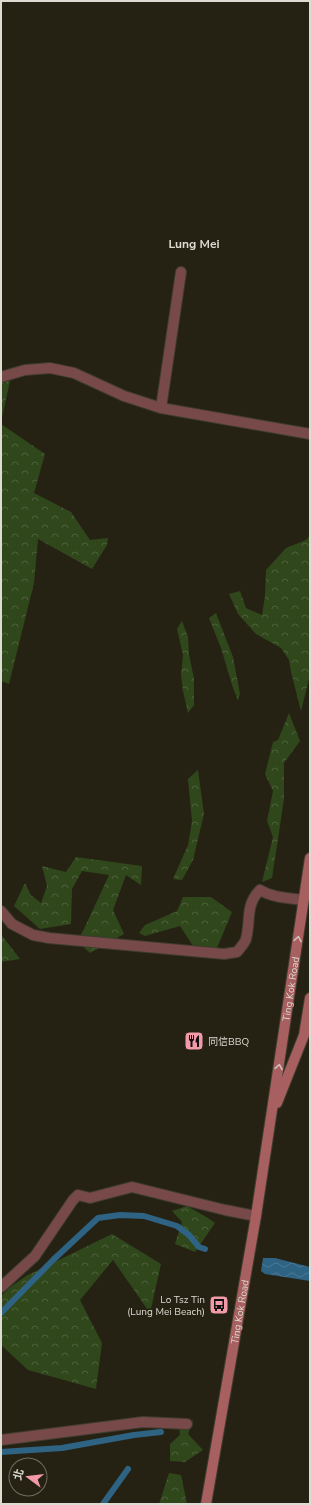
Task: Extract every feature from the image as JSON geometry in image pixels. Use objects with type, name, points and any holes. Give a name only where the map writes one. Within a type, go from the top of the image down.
[{"type":"main road","name":"Ting Kok Road","points":[[206,1504],[256,1216],[310,858]]},
{"type":"main road","name":"Ting Kok Road","points":[[271,1120],[304,1034],[310,998]]},
{"type":"street","points":[[161,408],[181,272]]},
{"type":"street","points":[[1,377],[25,370],[50,368],[74,373],[124,396],[161,408],[310,434]]},
{"type":"street","points":[[1,911],[12,924],[33,935],[48,938],[224,954],[237,952],[246,940],[250,906],[254,896],[260,890],[267,894],[279,897],[304,900]]},
{"type":"street","points":[[1,1287],[35,1256],[73,1200],[78,1195],[90,1198],[132,1187],[225,1210],[256,1216]]},
{"type":"street","points":[[1,1440],[143,1422],[187,1424]]},
{"type":"green space","points":[[1,377],[10,381],[1,422]]},
{"type":"green space","points":[[1,424],[45,454],[34,493],[71,512],[90,540],[108,538],[107,545],[92,569],[38,539],[34,583],[9,684],[1,681]]},
{"type":"green space","points":[[310,535],[310,675],[301,711],[289,660],[281,648],[256,634],[238,614],[229,594],[240,591],[246,608],[262,615],[265,596],[266,570],[286,548],[306,540]]},
{"type":"green space","points":[[216,613],[233,657],[240,694],[238,700],[221,648],[209,618]]},
{"type":"green space","points":[[182,621],[188,637],[189,654],[194,679],[194,705],[188,713],[181,675],[183,655],[177,629]]},
{"type":"green space","points":[[289,713],[300,741],[284,763],[284,799],[272,878],[262,882],[273,837],[267,821],[273,791],[265,774],[273,742],[278,740]]},
{"type":"green space","points":[[198,770],[204,814],[193,860],[182,880],[173,879],[188,845],[192,821],[188,779]]},
{"type":"green space","points":[[76,857],[142,866],[141,885],[126,875],[113,910],[124,934],[90,953],[77,941],[109,875],[82,871],[72,889],[71,924],[40,929],[14,906],[25,883],[31,895],[41,903],[47,886],[42,866],[66,872]]},
{"type":"green space","points":[[183,897],[211,897],[232,912],[217,948],[195,949],[180,926],[145,936],[139,933],[145,925],[177,911]]},
{"type":"green space","points":[[1,935],[3,937],[20,959],[1,962]]},
{"type":"green space","points":[[187,1206],[215,1223],[195,1252],[175,1244],[182,1222],[172,1211]]},
{"type":"green space","points":[[112,1234],[161,1264],[150,1313],[113,1260],[80,1300],[102,1343],[96,1389],[28,1370],[1,1345],[1,1296],[9,1288],[26,1276]]},
{"type":"green space","points":[[178,1419],[193,1420],[188,1434],[203,1450],[185,1462],[170,1461],[170,1444],[180,1435]]},
{"type":"green space","points":[[169,1473],[181,1475],[187,1504],[159,1504]]},
{"type":"water","points":[[263,1258],[275,1258],[310,1267],[310,1281],[265,1274],[261,1271]]},
{"type":"waterway","points":[[1,1313],[53,1260],[98,1218],[120,1215],[144,1216],[177,1226],[189,1235],[199,1247],[205,1249]]},
{"type":"waterway","points":[[1,1452],[62,1448],[134,1435],[161,1432]]},
{"type":"waterway","points":[[103,1504],[128,1469]]},
{"type":"place","name":"同信BBQ","points":[[194,1041]]},
{"type":"place","name":"Lo Tsz Tin (Lung Mei Beach)","points":[[219,1305]]},
{"type":"district","name":"Lung Mei","points":[[194,244]]}]
